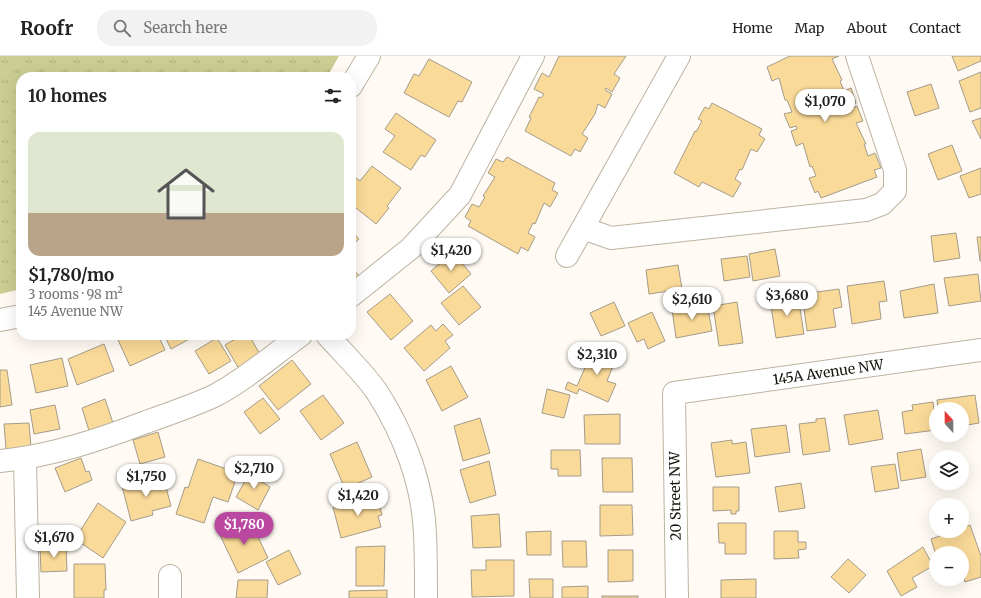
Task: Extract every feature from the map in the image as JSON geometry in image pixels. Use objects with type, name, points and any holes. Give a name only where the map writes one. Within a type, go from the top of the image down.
[{"type":"street","points":[[356,78],[369,56]]},
{"type":"street","points":[[356,292],[411,248],[460,195],[533,56]]},
{"type":"street","points":[[568,256],[679,56]]},
{"type":"street","points":[[583,228],[611,238],[866,210],[882,204],[895,191],[895,170],[857,56]]},
{"type":"street","points":[[0,320],[16,317]]},
{"type":"street","points":[[0,461],[25,458],[89,443],[184,408],[214,395],[234,383],[294,340]]},
{"type":"street","points":[[331,340],[376,392],[401,437],[418,488],[422,511],[425,534],[426,598]]},
{"type":"street","name":"145A Avenue NW","points":[[674,393],[981,350]]},
{"type":"street","name":"20 Street NW","points":[[674,393],[677,598]]},
{"type":"street","points":[[25,458],[28,598]]},
{"type":"street","points":[[170,576],[170,598]]},
{"type":"green space","points":[[0,56],[339,56],[330,72],[16,72],[16,290],[0,294]]},
{"type":"building","points":[[559,56],[626,56],[614,74],[620,78],[612,92],[606,88],[605,90],[612,94],[605,108],[598,104],[595,114],[582,134],[588,138],[580,152],[575,149],[571,156],[525,131],[531,118],[529,117],[539,97],[541,98],[544,94],[534,89],[542,73],[549,77]]},
{"type":"building","points":[[790,56],[839,56],[832,59],[842,80],[840,81],[844,91],[851,88],[856,103],[850,106],[851,109],[857,106],[863,121],[856,123],[866,144],[864,144],[868,156],[875,153],[881,168],[874,170],[877,177],[821,198],[818,191],[815,193],[809,178],[816,176],[812,166],[810,167],[803,143],[796,146],[791,131],[797,129],[796,126],[790,128],[784,114],[792,112],[787,100],[785,100],[779,78],[772,81],[767,67]]},
{"type":"building","points":[[952,56],[981,56],[981,61],[958,71]]},
{"type":"building","points":[[429,59],[472,82],[462,102],[458,101],[449,117],[404,93],[414,74],[419,76]]},
{"type":"building","points":[[981,72],[981,108],[970,112],[959,81]]},
{"type":"building","points":[[931,84],[939,108],[915,116],[907,92]]},
{"type":"building","points":[[712,103],[762,129],[759,135],[765,139],[757,152],[751,149],[742,170],[740,169],[735,179],[741,183],[733,197],[702,182],[699,187],[674,173],[695,131],[696,132],[702,121],[698,119],[705,107],[709,109]]},
{"type":"building","points":[[396,113],[436,140],[425,157],[421,155],[411,170],[383,152],[395,136],[385,129]]},
{"type":"building","points":[[981,118],[981,139],[972,121]]},
{"type":"building","points":[[952,145],[962,171],[938,180],[928,154]]},
{"type":"building","points":[[507,157],[555,183],[552,190],[558,193],[550,207],[544,203],[535,224],[533,223],[528,233],[535,237],[528,251],[521,247],[518,254],[468,226],[471,221],[465,217],[472,204],[479,207],[485,197],[483,196],[495,177],[488,173],[496,159],[503,162]]},
{"type":"building","points":[[372,166],[401,188],[387,206],[389,208],[376,224],[356,208],[356,178],[360,181]]},
{"type":"building","points":[[981,168],[981,194],[969,198],[960,176]]},
{"type":"building","points":[[956,233],[960,258],[934,262],[931,236]]},
{"type":"building","points":[[977,237],[981,237],[981,261],[980,261]]},
{"type":"building","points":[[775,249],[780,276],[753,281],[749,254]]},
{"type":"building","points":[[453,252],[471,274],[449,293],[431,271]]},
{"type":"building","points":[[747,256],[750,277],[724,281],[721,259]]},
{"type":"building","points":[[678,265],[682,289],[649,294],[646,270]]},
{"type":"building","points":[[356,272],[362,279],[356,284]]},
{"type":"building","points":[[978,274],[981,301],[949,306],[944,278]]},
{"type":"building","points":[[884,281],[887,301],[879,302],[881,319],[852,324],[847,286]]},
{"type":"building","points":[[934,284],[938,313],[904,318],[900,291]]},
{"type":"building","points":[[463,286],[481,307],[459,325],[441,303]]},
{"type":"building","points":[[839,289],[842,307],[833,309],[836,327],[807,331],[802,294]]},
{"type":"building","points":[[390,294],[413,321],[391,340],[367,312]]},
{"type":"building","points":[[798,296],[804,334],[776,338],[770,300]]},
{"type":"building","points":[[614,302],[625,326],[601,336],[590,313]]},
{"type":"building","points":[[737,302],[743,343],[719,346],[713,306]]},
{"type":"building","points":[[707,304],[712,331],[676,338],[672,309]]},
{"type":"building","points":[[652,312],[665,341],[648,349],[644,339],[637,342],[628,323]]},
{"type":"building","points":[[443,324],[453,335],[445,341],[450,348],[424,371],[404,348],[431,325],[436,331]]},
{"type":"building","points":[[118,340],[160,340],[165,350],[130,366]]},
{"type":"building","points":[[166,340],[188,340],[171,349]]},
{"type":"building","points":[[214,340],[218,340],[231,361],[209,374],[195,351]]},
{"type":"building","points":[[234,340],[252,340],[261,356],[239,369],[225,345]]},
{"type":"building","points":[[104,344],[114,371],[77,385],[68,359]]},
{"type":"building","points":[[594,347],[617,356],[607,381],[616,384],[608,402],[579,389],[577,394],[565,389],[568,382],[577,386]]},
{"type":"building","points":[[62,358],[68,386],[36,393],[30,365]]},
{"type":"building","points":[[292,360],[311,384],[278,410],[259,386]]},
{"type":"building","points":[[451,366],[468,397],[442,411],[426,380]]},
{"type":"building","points":[[0,370],[7,370],[12,405],[0,407]]},
{"type":"building","points":[[547,389],[570,395],[564,418],[542,413]]},
{"type":"building","points":[[323,395],[344,423],[321,440],[300,411]]},
{"type":"building","points":[[975,395],[979,423],[969,425],[969,402],[937,402],[937,400]]},
{"type":"building","points":[[263,398],[280,419],[260,434],[244,412]]},
{"type":"building","points":[[105,399],[114,426],[90,434],[82,408]]},
{"type":"building","points":[[929,403],[929,431],[905,434],[902,412],[913,410],[912,405]]},
{"type":"building","points":[[55,405],[60,429],[34,434],[30,410]]},
{"type":"building","points":[[878,410],[883,439],[849,445],[844,415]]},
{"type":"building","points":[[620,414],[620,444],[585,444],[584,415]]},
{"type":"building","points":[[480,418],[490,453],[463,461],[454,426]]},
{"type":"building","points":[[825,418],[830,451],[803,455],[799,424],[816,422],[816,419]]},
{"type":"building","points":[[29,423],[31,447],[6,449],[4,424]]},
{"type":"building","points":[[786,425],[790,452],[755,457],[751,429]]},
{"type":"building","points":[[158,432],[165,457],[140,464],[133,440]]},
{"type":"building","points":[[732,440],[732,444],[746,442],[750,473],[716,477],[711,443]]},
{"type":"building","points":[[357,442],[372,477],[345,489],[330,454]]},
{"type":"building","points":[[921,449],[926,477],[901,481],[897,453]]},
{"type":"building","points":[[551,450],[580,450],[581,476],[558,476],[558,469],[551,469]]},
{"type":"building","points":[[81,458],[86,472],[89,471],[92,480],[65,492],[55,468]]},
{"type":"building","points":[[602,458],[632,458],[633,492],[603,492]]},
{"type":"building","points":[[198,459],[238,473],[228,502],[213,497],[204,523],[176,514],[185,487],[188,488]]},
{"type":"building","points":[[489,461],[496,495],[470,503],[460,470]]},
{"type":"building","points":[[895,464],[899,488],[875,492],[871,467]]},
{"type":"building","points":[[253,467],[263,473],[259,480],[270,487],[258,510],[236,497]]},
{"type":"building","points":[[163,476],[171,506],[152,511],[153,515],[131,521],[122,486]]},
{"type":"building","points":[[801,483],[805,508],[779,512],[775,487]]},
{"type":"building","points":[[713,487],[739,487],[739,511],[736,511],[736,514],[731,514],[731,510],[713,511]]},
{"type":"building","points":[[377,496],[382,515],[378,516],[381,527],[341,538],[333,507]]},
{"type":"building","points":[[98,503],[126,522],[103,558],[75,539]]},
{"type":"building","points":[[600,505],[632,505],[633,535],[600,536]]},
{"type":"building","points":[[499,514],[501,547],[473,548],[471,516]]},
{"type":"building","points":[[250,520],[268,558],[238,573],[220,535]]},
{"type":"building","points":[[718,523],[746,523],[746,554],[725,554],[725,543],[719,543]]},
{"type":"building","points":[[969,525],[981,556],[981,577],[969,581],[969,546],[933,546],[931,539],[969,538]]},
{"type":"building","points":[[551,531],[551,555],[527,555],[526,532]]},
{"type":"building","points":[[774,531],[798,531],[798,542],[806,542],[806,549],[798,550],[799,558],[774,559]]},
{"type":"building","points":[[562,541],[586,541],[587,567],[563,567]]},
{"type":"building","points":[[66,546],[67,571],[41,572],[40,547]]},
{"type":"building","points":[[385,546],[384,586],[356,586],[356,547]]},
{"type":"building","points":[[923,547],[929,558],[929,568],[912,578],[917,587],[901,596],[887,571]]},
{"type":"building","points":[[289,550],[301,574],[278,585],[266,562]]},
{"type":"building","points":[[608,550],[633,550],[633,581],[608,582]]},
{"type":"building","points":[[848,559],[866,575],[849,593],[831,577]]},
{"type":"building","points":[[486,560],[514,560],[514,596],[472,597],[471,570],[486,570]]},
{"type":"building","points":[[74,564],[105,564],[106,590],[104,590],[104,598],[74,598]]},
{"type":"building","points":[[529,579],[553,579],[553,598],[530,598]]},
{"type":"building","points":[[756,579],[756,598],[721,598],[721,580]]},
{"type":"building","points":[[238,580],[268,580],[267,598],[236,598]]},
{"type":"building","points":[[588,586],[588,598],[562,598],[562,587]]},
{"type":"building","points":[[387,590],[387,598],[349,598],[349,591]]},
{"type":"building","points":[[602,596],[638,596],[638,598],[602,598]]}]
